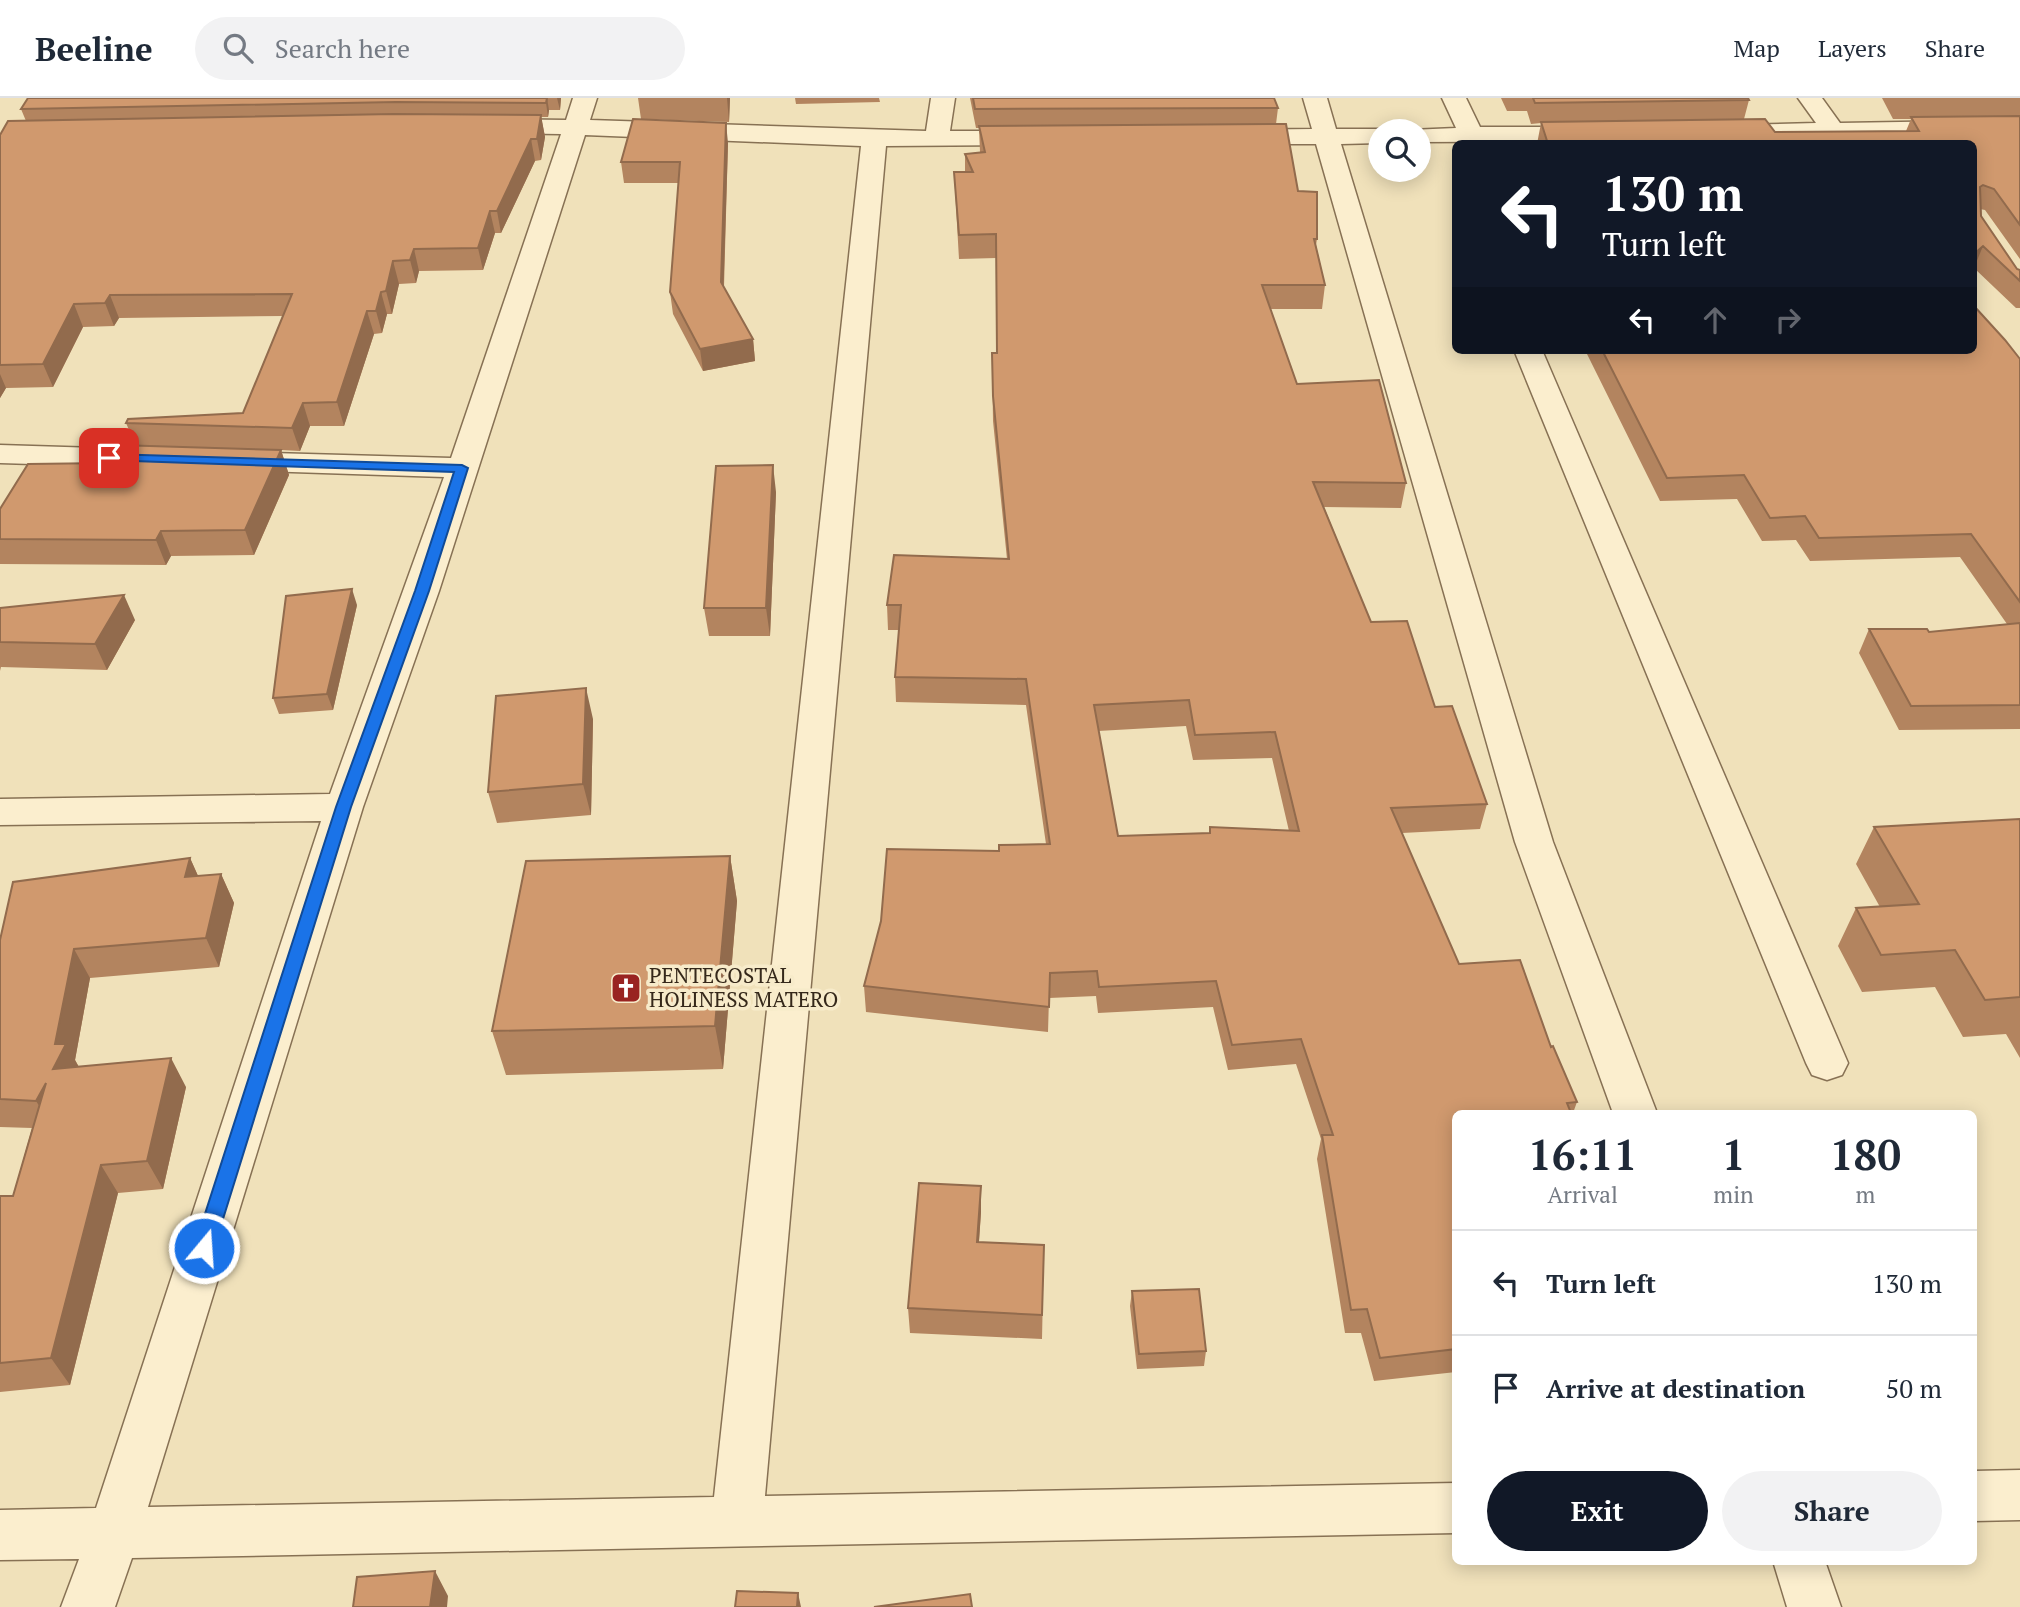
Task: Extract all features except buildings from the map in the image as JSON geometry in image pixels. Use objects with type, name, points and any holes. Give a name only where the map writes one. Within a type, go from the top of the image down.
[{"type":"street","points":[[937,138],[943,98]]},
{"type":"street","points":[[1315,98],[1534,842],[1634,1110]]},
{"type":"street","points":[[1454,98],[1471,139]]},
{"type":"street","points":[[1810,98],[1834,131]]},
{"type":"street","points":[[467,126],[580,112],[874,139],[1048,138]]},
{"type":"street","points":[[88,1607],[114,1533],[344,807],[422,591],[580,112]]},
{"type":"street","points":[[1708,133],[1834,131],[1918,137],[2020,127]]},
{"type":"street","points":[[1431,136],[1471,139],[1611,134]]},
{"type":"street","points":[[1214,137],[1368,136]]},
{"type":"street","points":[[737,1522],[874,139]]},
{"type":"street","points":[[1530,354],[1827,1063]]},
{"type":"street","points":[[0,454],[462,468]]},
{"type":"street","points":[[0,812],[344,807]]},
{"type":"street","points":[[1977,1496],[2020,1495]]},
{"type":"street","points":[[0,1535],[1452,1508]]},
{"type":"street","points":[[1800,1565],[1814,1607]]},
{"type":"place","name":"PENTECOSTAL HOLINESS MATERO","points":[[626,988]]},
{"type":"route","points":[[109,458],[462,468],[422,591],[344,807],[204,1248]]}]
